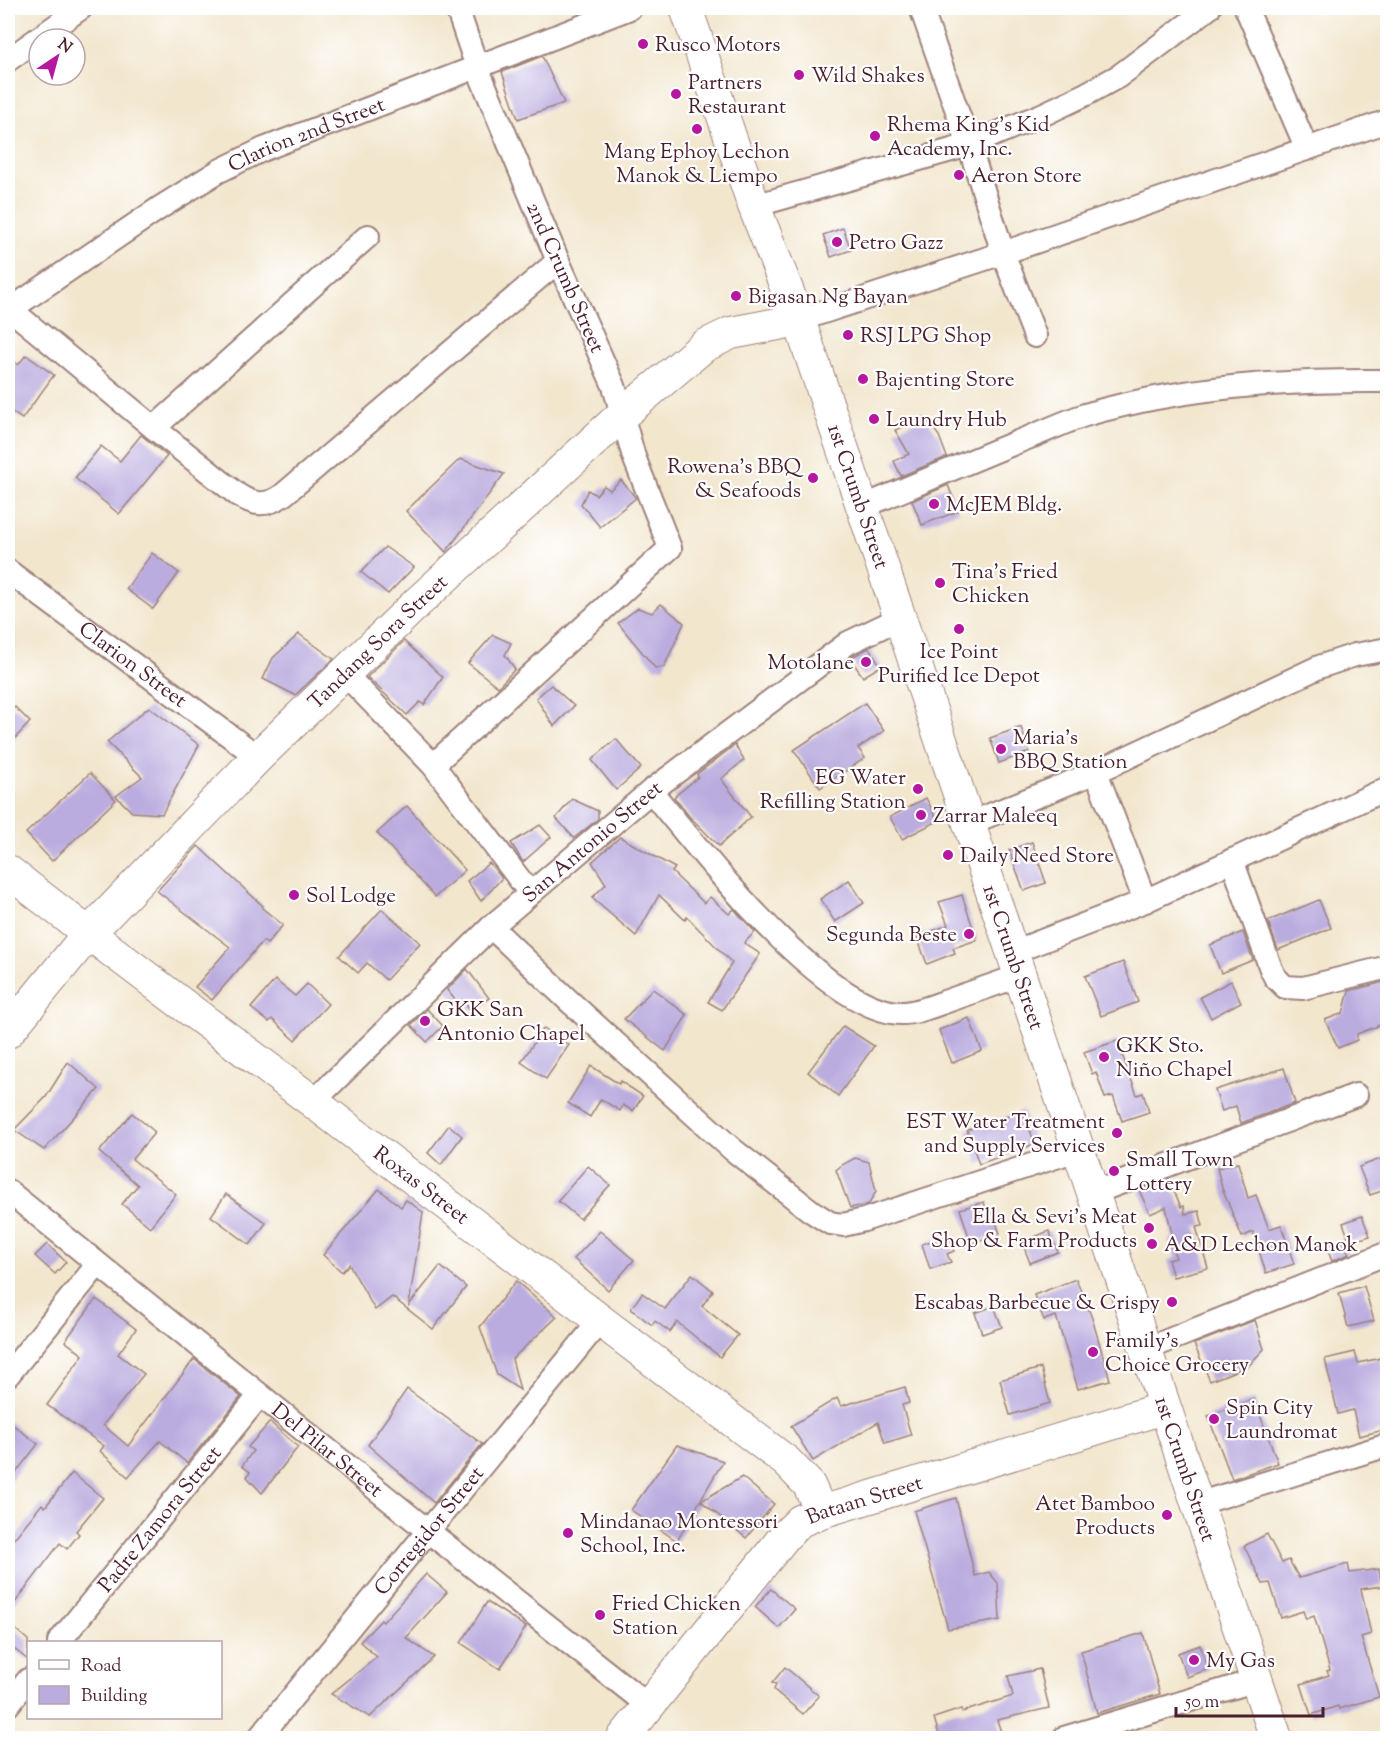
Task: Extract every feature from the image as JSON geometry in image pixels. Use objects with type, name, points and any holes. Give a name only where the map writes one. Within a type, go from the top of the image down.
[{"type":"street","name":"2nd Crumb Street","points":[[433,765],[670,548],[634,457],[614,386],[558,261],[477,67],[457,8]]},
{"type":"street","name":"Clarion 2nd Street","points":[[9,310],[161,207],[219,171],[264,149],[630,8]]},
{"type":"street","name":"1st Crumb Street","points":[[686,8],[754,206],[799,320],[1276,1738]]},
{"type":"street","points":[[921,8],[969,145],[1003,253],[1035,336]]},
{"type":"street","points":[[754,206],[969,145],[1086,94],[1119,76],[1209,8]]},
{"type":"street","points":[[1246,8],[1307,149]]},
{"type":"street","points":[[8,60],[76,9]]},
{"type":"street","points":[[799,320],[1003,253],[1388,121]]},
{"type":"street","points":[[154,428],[368,236]]},
{"type":"street","points":[[9,310],[154,428],[250,502],[258,504],[276,500],[558,261]]},
{"type":"street","name":"Tandang Sora Street","points":[[8,1032],[88,934],[258,757],[418,602],[623,414],[704,346],[731,333],[799,320]]},
{"type":"street","points":[[862,507],[1084,416],[1159,397],[1228,386],[1329,381],[1388,381]]},
{"type":"street","name":"Clarion Street","points":[[8,571],[258,757]]},
{"type":"street","name":"San Antonio Street","points":[[313,1102],[491,927],[651,791],[848,643],[900,618]]},
{"type":"street","points":[[968,824],[1096,772],[1319,667],[1355,655],[1388,649]]},
{"type":"street","points":[[344,673],[433,765],[530,893]]},
{"type":"street","points":[[1096,772],[1145,901]]},
{"type":"street","points":[[651,791],[754,913],[824,977],[851,996],[878,1010],[903,1013],[927,1008],[1145,901],[1388,788]]},
{"type":"street","points":[[1232,860],[1271,969],[1285,987],[1303,987],[1388,967]]},
{"type":"street","name":"Roxas Street","points":[[8,871],[599,1322],[787,1462],[809,1485],[821,1512]]},
{"type":"street","points":[[491,927],[732,1149],[810,1211],[830,1223],[843,1225],[864,1220],[1077,1150]]},
{"type":"street","points":[[1093,1193],[1356,1095]]},
{"type":"street","name":"Del Pilar Street","points":[[8,1191],[428,1531],[649,1706]]},
{"type":"street","points":[[1144,1350],[1388,1252]]},
{"type":"street","points":[[8,1375],[98,1264]]},
{"type":"street","name":"Corregidor Street","points":[[259,1738],[599,1322]]},
{"type":"street","name":"Padre Zamora Street","points":[[60,1641],[260,1395]]},
{"type":"street","name":"Bataan Street","points":[[623,1738],[784,1536],[800,1521],[821,1512],[1164,1408]]},
{"type":"street","points":[[1197,1504],[1388,1445]]},
{"type":"street","points":[[1064,1738],[1257,1680]]},
{"type":"street","points":[[8,1705],[27,1681]]},
{"type":"building","points":[[542,56],[564,103],[518,119],[502,72]]},
{"type":"building","name":"Petro Gazz","points":[[843,228],[851,250],[831,257],[823,235]]},
{"type":"building","points":[[26,355],[54,375],[22,419],[8,409],[8,357],[18,365]]},
{"type":"building","points":[[925,417],[939,436],[947,457],[901,476],[894,461],[909,454],[895,430]]},
{"type":"building","points":[[141,435],[167,456],[119,514],[75,478],[101,446],[120,461]]},
{"type":"building","points":[[460,459],[504,474],[446,552],[406,511]]},
{"type":"building","points":[[621,480],[636,498],[600,527],[581,504],[588,490],[596,495],[604,486],[610,490]]},
{"type":"building","name":"McJEM Bldg.","points":[[948,485],[958,511],[922,525],[912,501]]},
{"type":"building","points":[[385,547],[414,567],[388,594],[361,572]]},
{"type":"building","points":[[152,553],[179,573],[153,609],[126,589]]},
{"type":"building","points":[[661,604],[684,623],[664,667],[655,668],[618,623],[638,608],[652,613]]},
{"type":"building","points":[[299,634],[334,659],[295,695],[263,679],[273,658]]},
{"type":"building","points":[[493,635],[511,643],[505,655],[515,669],[498,687],[468,663]]},
{"type":"building","points":[[404,641],[443,677],[424,705],[420,702],[407,715],[367,677]]},
{"type":"building","name":"Motolane","points":[[869,648],[881,666],[863,677],[850,658]]},
{"type":"building","points":[[551,685],[574,706],[554,726],[536,698]]},
{"type":"building","points":[[865,703],[884,731],[858,748],[865,758],[820,788],[794,750]]},
{"type":"building","points":[[15,707],[30,722],[8,746],[8,714]]},
{"type":"building","points":[[149,707],[199,745],[162,814],[132,812],[116,796],[142,777],[107,742]]},
{"type":"building","points":[[1021,727],[1029,752],[999,763],[990,738]]},
{"type":"building","points":[[616,739],[641,768],[616,790],[592,760]]},
{"type":"building","points":[[735,745],[744,760],[721,779],[751,817],[719,846],[689,816],[674,797],[698,777],[697,774]]},
{"type":"building","points":[[90,773],[116,800],[52,861],[26,833]]},
{"type":"building","points":[[926,798],[938,821],[902,839],[890,817]]},
{"type":"building","points":[[572,799],[598,811],[598,819],[574,838],[556,818]]},
{"type":"building","points":[[407,806],[465,870],[435,897],[377,833]]},
{"type":"building","points":[[540,825],[551,837],[523,862],[511,843]]},
{"type":"building","points":[[620,837],[675,868],[672,872],[704,903],[710,897],[729,914],[734,909],[755,932],[744,943],[760,954],[722,1010],[708,1002],[732,963],[687,917],[685,920],[659,895],[636,936],[592,898],[606,884],[592,862]]},
{"type":"building","points":[[1032,842],[1046,883],[1024,891],[1009,850]]},
{"type":"building","points":[[198,846],[263,906],[262,908],[283,925],[267,944],[263,941],[212,1000],[195,987],[230,947],[157,891]]},
{"type":"building","points":[[489,863],[502,878],[481,901],[467,881]]},
{"type":"building","points":[[849,880],[864,903],[835,922],[820,899]]},
{"type":"building","points":[[962,895],[977,940],[953,948],[955,953],[927,964],[917,937],[948,925],[939,902]]},
{"type":"building","points":[[1319,900],[1331,928],[1278,950],[1268,921]]},
{"type":"building","points":[[382,909],[420,943],[386,980],[367,963],[358,973],[339,956]]},
{"type":"building","points":[[1243,932],[1253,960],[1221,973],[1210,945]]},
{"type":"building","points":[[1123,962],[1138,1002],[1101,1016],[1085,976]]},
{"type":"building","points":[[467,969],[489,998],[471,1011],[463,1000],[460,1006],[447,990]]},
{"type":"building","points":[[275,980],[295,996],[307,984],[328,1004],[295,1040],[272,1019],[269,1022],[251,1008]]},
{"type":"building","points":[[1231,981],[1241,1002],[1211,1018],[1200,997]]},
{"type":"building","points":[[1388,981],[1388,1022],[1357,1034],[1357,1040],[1338,1048],[1325,1020],[1343,1013],[1349,991]]},
{"type":"building","points":[[653,989],[687,1015],[665,1051],[624,1019]]},
{"type":"building","points":[[427,1009],[443,1026],[427,1042],[411,1025]]},
{"type":"building","points":[[969,1018],[982,1051],[952,1063],[939,1030]]},
{"type":"building","points":[[843,1026],[874,1046],[838,1096],[808,1072]]},
{"type":"building","points":[[544,1028],[569,1045],[546,1079],[521,1062]]},
{"type":"building","points":[[1117,1041],[1137,1095],[1143,1093],[1149,1112],[1122,1121],[1113,1096],[1105,1098],[1096,1072],[1092,1074],[1084,1052]]},
{"type":"building","points":[[68,1062],[99,1089],[44,1150],[14,1130],[46,1097]]},
{"type":"building","points":[[591,1066],[643,1096],[633,1111],[623,1105],[620,1111],[601,1099],[590,1117],[568,1103]]},
{"type":"building","points":[[1284,1068],[1295,1103],[1241,1123],[1236,1106],[1222,1111],[1215,1090]]},
{"type":"building","points":[[1023,1111],[1035,1144],[979,1164],[967,1130]]},
{"type":"building","points":[[132,1113],[155,1132],[132,1159],[176,1194],[150,1227],[122,1204],[138,1185],[99,1152]]},
{"type":"building","points":[[449,1125],[462,1136],[441,1165],[428,1153]]},
{"type":"building","points":[[1388,1156],[1388,1189],[1370,1195],[1359,1167]]},
{"type":"building","points":[[855,1158],[869,1162],[876,1191],[869,1204],[850,1208],[836,1170]]},
{"type":"building","points":[[1238,1163],[1248,1198],[1256,1195],[1269,1229],[1281,1225],[1294,1264],[1266,1273],[1253,1232],[1242,1237],[1222,1188],[1217,1168]]},
{"type":"building","points":[[588,1166],[610,1185],[580,1219],[558,1201]]},
{"type":"building","points":[[1169,1179],[1181,1207],[1184,1206],[1185,1214],[1199,1211],[1203,1226],[1196,1227],[1208,1268],[1173,1277],[1168,1260],[1176,1258],[1169,1240],[1173,1239],[1166,1207],[1150,1214],[1139,1190]]},
{"type":"building","points":[[379,1189],[401,1207],[406,1200],[423,1212],[409,1305],[440,1266],[466,1287],[433,1329],[392,1297],[375,1310],[349,1264],[342,1272],[323,1255]]},
{"type":"building","points":[[226,1194],[266,1223],[250,1245],[211,1216]]},
{"type":"building","points":[[984,1202],[987,1213],[993,1213],[1000,1234],[971,1243],[960,1209]]},
{"type":"building","points":[[1362,1216],[1370,1236],[1350,1242],[1343,1223]]},
{"type":"building","points":[[600,1231],[634,1260],[608,1290],[574,1259]]},
{"type":"building","points":[[1049,1231],[1058,1252],[1030,1263],[1022,1242]]},
{"type":"building","points":[[949,1235],[954,1251],[947,1254],[951,1262],[930,1269],[922,1244]]},
{"type":"building","points":[[1343,1240],[1349,1254],[1332,1261],[1326,1246]]},
{"type":"building","points":[[47,1244],[66,1262],[55,1274],[35,1256]]},
{"type":"building","points":[[692,1274],[713,1291],[702,1306],[738,1335],[720,1357],[677,1322],[670,1332],[655,1321],[652,1325],[631,1309],[642,1293],[665,1309]]},
{"type":"building","points":[[1076,1279],[1092,1318],[1110,1380],[1078,1389],[1056,1316],[1044,1320],[1034,1295]]},
{"type":"building","points":[[516,1281],[557,1317],[512,1359],[520,1390],[497,1375],[480,1327]]},
{"type":"building","points":[[1364,1286],[1374,1321],[1348,1327],[1339,1293]]},
{"type":"building","points":[[96,1299],[136,1329],[118,1354],[144,1374],[103,1425],[128,1446],[194,1359],[241,1397],[187,1463],[160,1441],[128,1477],[100,1451],[104,1446],[47,1405],[83,1355],[65,1341]]},
{"type":"building","points":[[994,1306],[1002,1327],[982,1334],[975,1313]]},
{"type":"building","points":[[1255,1320],[1264,1349],[1248,1366],[1210,1381],[1194,1344]]},
{"type":"building","points":[[1355,1352],[1358,1363],[1381,1358],[1384,1370],[1388,1369],[1388,1429],[1359,1436],[1353,1410],[1338,1414],[1325,1359]]},
{"type":"building","points":[[1041,1368],[1050,1403],[1010,1415],[1000,1380]]},
{"type":"building","points":[[905,1387],[909,1403],[902,1405],[911,1435],[885,1443],[878,1422],[813,1461],[791,1426],[837,1398],[841,1406]]},
{"type":"building","points":[[407,1389],[482,1444],[434,1503],[368,1445]]},
{"type":"building","points":[[1254,1399],[1278,1463],[1232,1479],[1208,1416]]},
{"type":"building","points":[[8,1421],[38,1444],[8,1483]]},
{"type":"building","points":[[270,1422],[298,1447],[262,1493],[247,1477],[250,1472],[242,1466],[253,1451],[248,1447]]},
{"type":"building","points":[[677,1445],[723,1461],[677,1541],[631,1510]]},
{"type":"building","points":[[72,1473],[103,1498],[76,1531],[79,1534],[67,1549],[60,1543],[8,1612],[8,1546],[42,1504],[45,1507]]},
{"type":"building","points":[[742,1477],[774,1504],[746,1538],[701,1501]]},
{"type":"building","points":[[956,1498],[975,1576],[989,1572],[998,1583],[1000,1620],[948,1629],[914,1511]]},
{"type":"building","points":[[1267,1534],[1282,1563],[1289,1560],[1299,1578],[1348,1564],[1350,1573],[1379,1569],[1382,1586],[1361,1589],[1371,1634],[1361,1637],[1379,1697],[1311,1715],[1301,1684],[1329,1675],[1327,1671],[1330,1670],[1314,1616],[1306,1619],[1303,1611],[1281,1618],[1270,1583],[1263,1584],[1244,1546]]},
{"type":"building","points":[[426,1574],[447,1592],[406,1638],[434,1657],[370,1717],[331,1694],[377,1657],[360,1642],[381,1620],[383,1622]]},
{"type":"building","points":[[771,1589],[795,1609],[779,1628],[755,1607]]},
{"type":"building","points":[[487,1602],[526,1627],[500,1669],[461,1643]]},
{"type":"building","points":[[8,1623],[28,1640],[27,1659],[8,1644]]},
{"type":"building","points":[[1143,1633],[1160,1694],[1097,1713],[1081,1651]]},
{"type":"building","points":[[1200,1645],[1209,1669],[1187,1677],[1178,1653]]},
{"type":"building","points":[[785,1667],[819,1696],[803,1714],[774,1690],[776,1684],[772,1683]]},
{"type":"building","points":[[1040,1669],[1049,1708],[997,1720],[1003,1738],[940,1738],[934,1718],[1013,1696],[1008,1676]]},
{"type":"place","name":"Rusco Motors","points":[[643,44]]},
{"type":"place","name":"Wild Shakes","points":[[799,75]]},
{"type":"place","name":"Partners Restaurant","points":[[676,94]]},
{"type":"place","name":"Mang Ephoy Lechon Manok & Liempo","points":[[697,129]]},
{"type":"place","name":"Rhema King's Kid Academy, Inc.","points":[[875,136]]},
{"type":"place","name":"Aeron Store","points":[[959,175]]},
{"type":"place","name":"Petro Gazz","points":[[837,242]]},
{"type":"place","name":"Bigasan Ng Bayan","points":[[736,296]]},
{"type":"place","name":"RSJ LPG Shop","points":[[848,335]]},
{"type":"place","name":"Bajenting Store","points":[[863,379]]},
{"type":"place","name":"Laundry Hub","points":[[874,419]]},
{"type":"place","name":"Rowena's BBQ & Seafoods","points":[[813,478]]},
{"type":"place","name":"McJEM Bldg.","points":[[934,504]]},
{"type":"place","name":"Tina's Fried Chicken","points":[[940,583]]},
{"type":"place","name":"Ice Point Purified Ice Depot","points":[[959,629]]},
{"type":"place","name":"Motolane","points":[[866,662]]},
{"type":"place","name":"Maria's BBQ Station","points":[[1001,749]]},
{"type":"place","name":"EG Water Refilling Station","points":[[918,789]]},
{"type":"place","name":"Zarrar Maleeq","points":[[921,815]]},
{"type":"place","name":"Daily Need Store","points":[[948,855]]},
{"type":"place","name":"Sol Lodge","points":[[294,895]]},
{"type":"place","name":"Segunda Beste","points":[[969,934]]},
{"type":"place","name":"GKK San Antonio Chapel","points":[[425,1021]]},
{"type":"place","name":"GKK Sto. Niño Chapel","points":[[1104,1057]]},
{"type":"place","name":"EST Water Treatment and Supply Services","points":[[1117,1133]]},
{"type":"place","name":"Small Town Lottery","points":[[1114,1171]]},
{"type":"place","name":"Ella & Sevi's Meat Shop & Farm Products","points":[[1149,1228]]},
{"type":"place","name":"A&D Lechon Manok","points":[[1152,1244]]},
{"type":"place","name":"Escabas Barbecue & Crispy","points":[[1172,1302]]},
{"type":"place","name":"Family's Choice Grocery","points":[[1093,1352]]},
{"type":"place","name":"Spin City Laundromat","points":[[1214,1419]]},
{"type":"place","name":"Atet Bamboo Products","points":[[1167,1515]]},
{"type":"place","name":"Mindanao Montessori School, Inc.","points":[[568,1533]]},
{"type":"place","name":"Fried Chicken Station","points":[[600,1615]]},
{"type":"place","name":"My Gas","points":[[1194,1660]]}]
